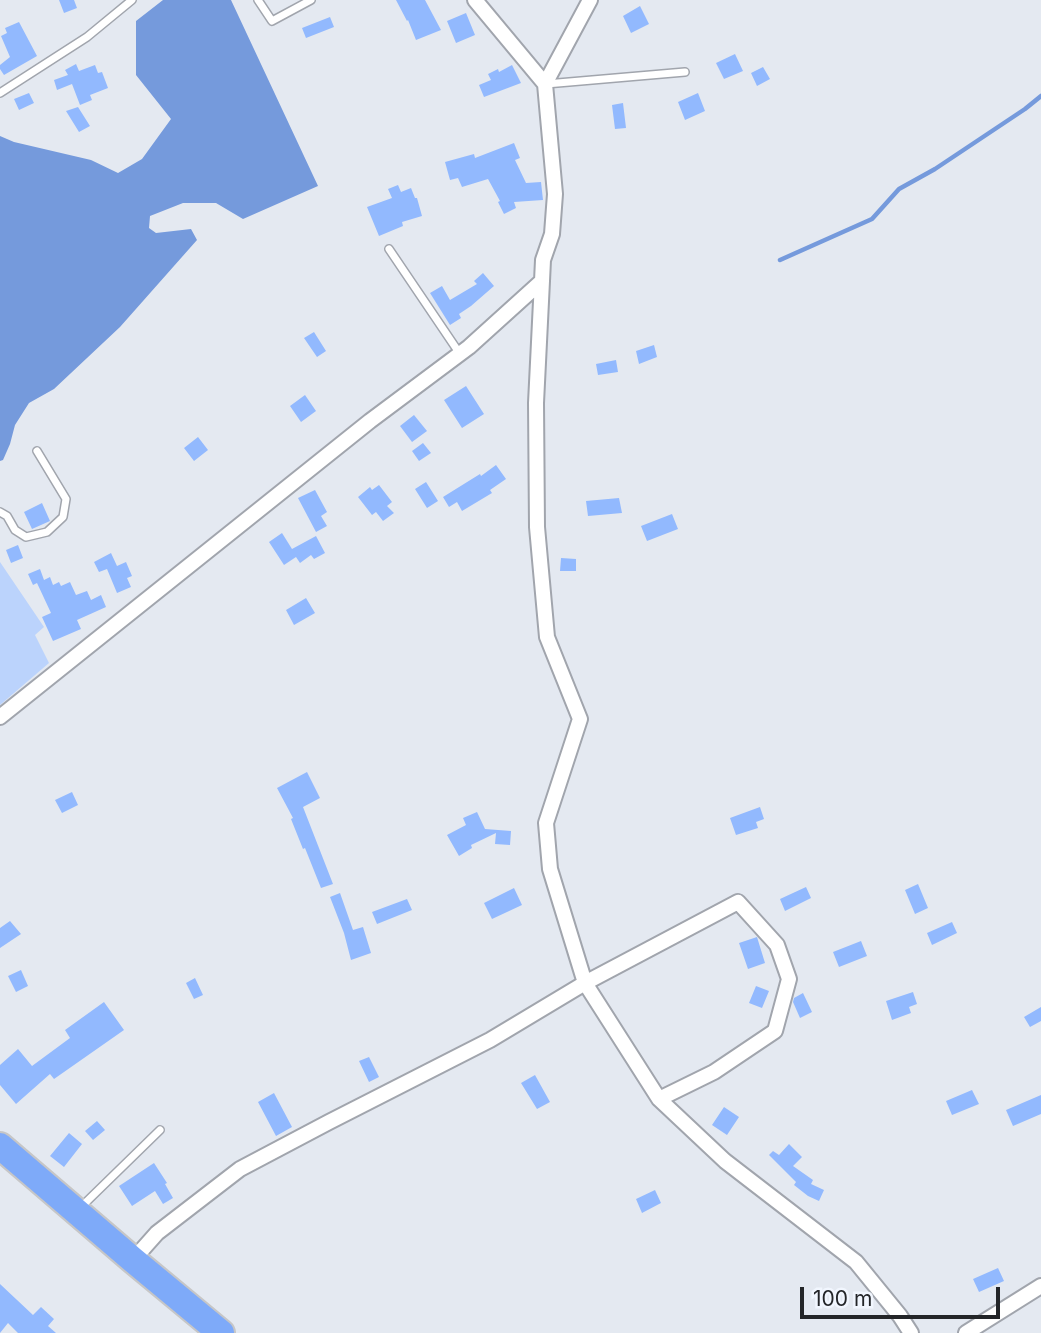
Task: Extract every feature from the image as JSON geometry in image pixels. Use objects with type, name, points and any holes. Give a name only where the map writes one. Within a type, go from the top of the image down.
[{"type":"highway","points":[[0,1146],[221,1333]]},
{"type":"street","points":[[475,0],[545,84]]},
{"type":"street","points":[[590,0],[545,84],[555,194],[552,234],[543,260],[536,403],[537,527],[547,637],[580,719],[546,824],[550,869],[585,983],[659,1098],[724,1161],[856,1262],[911,1333]]},
{"type":"street","points":[[0,717],[370,421],[460,354],[542,281]]},
{"type":"street","points":[[133,1260],[158,1233],[240,1169],[491,1040],[585,983],[738,902],[777,945],[789,979],[775,1031],[714,1072],[659,1098]]},
{"type":"street","points":[[966,1333],[1041,1286]]},
{"type":"lane","points":[[0,93],[87,37],[132,0]]},
{"type":"lane","points":[[258,0],[272,21],[312,0]]},
{"type":"lane","points":[[545,84],[685,72]]},
{"type":"lane","points":[[389,249],[460,354]]},
{"type":"lane","points":[[0,512],[7,516],[15,530],[26,537],[47,532],[63,517],[66,499],[37,451]]},
{"type":"lane","points":[[77,1211],[160,1130]]},
{"type":"shaded area","points":[[0,562],[44,627],[35,635],[49,663],[0,705]]},
{"type":"water","points":[[163,0],[231,0],[318,186],[243,219],[216,203],[183,203],[150,216],[149,228],[156,233],[191,229],[197,240],[120,327],[54,389],[29,403],[15,425],[10,444],[0,461],[0,136],[14,142],[91,160],[118,173],[142,159],[171,119],[136,75],[136,21]]},
{"type":"building","points":[[59,0],[74,0],[77,8],[64,13]]},
{"type":"building","points":[[396,0],[425,0],[441,30],[416,40]]},
{"type":"building","points":[[640,6],[649,24],[631,33],[623,16]]},
{"type":"building","points":[[466,13],[475,35],[456,43],[447,21]]},
{"type":"building","points":[[330,17],[334,27],[306,38],[302,28]]},
{"type":"building","points":[[19,22],[37,56],[4,75],[0,65],[10,57],[1,36],[7,33],[5,28]]},
{"type":"building","points":[[735,54],[743,71],[724,79],[716,63]]},
{"type":"building","points":[[76,64],[79,71],[95,65],[98,73],[102,72],[108,88],[90,95],[92,100],[80,105],[72,84],[57,90],[54,80],[68,75],[65,70]]},
{"type":"building","points":[[512,65],[521,83],[484,97],[479,85],[491,80],[488,74]]},
{"type":"building","points":[[763,67],[770,79],[757,86],[751,73]]},
{"type":"building","points":[[29,93],[34,103],[19,110],[14,99]]},
{"type":"building","points":[[698,93],[705,111],[685,120],[678,102]]},
{"type":"building","points":[[623,103],[626,128],[615,129],[612,105]]},
{"type":"building","points":[[78,107],[90,126],[79,132],[66,111]]},
{"type":"building","points":[[514,143],[520,158],[515,160],[526,183],[541,182],[543,200],[514,202],[516,208],[504,214],[488,179],[462,187],[458,178],[450,180],[445,162],[474,154],[475,158]]},
{"type":"building","points":[[398,185],[401,192],[411,188],[422,216],[402,222],[403,226],[379,236],[367,207],[392,198],[388,189]]},
{"type":"building","points":[[483,273],[494,286],[459,314],[461,318],[450,325],[430,293],[442,286],[450,300],[477,284],[474,281]]},
{"type":"building","points":[[314,332],[326,351],[317,357],[304,338]]},
{"type":"building","points":[[654,345],[657,357],[639,364],[636,351]]},
{"type":"building","points":[[616,360],[618,372],[598,375],[596,364]]},
{"type":"building","points":[[466,386],[484,414],[462,428],[444,400]]},
{"type":"building","points":[[305,395],[316,411],[301,422],[290,406]]},
{"type":"building","points":[[414,415],[427,431],[412,442],[400,426]]},
{"type":"building","points":[[198,437],[208,450],[194,461],[184,448]]},
{"type":"building","points":[[423,443],[431,453],[419,461],[412,451]]},
{"type":"building","points":[[496,465],[506,479],[490,490],[492,493],[462,511],[457,502],[449,507],[443,497]]},
{"type":"building","points":[[426,482],[438,501],[427,508],[415,489]]},
{"type":"building","points":[[379,485],[392,502],[387,506],[394,513],[383,521],[376,512],[372,515],[358,497],[370,487],[372,490]]},
{"type":"building","points":[[315,490],[327,512],[321,516],[327,526],[316,532],[298,498]]},
{"type":"building","points":[[619,498],[622,513],[588,516],[586,501]]},
{"type":"building","points":[[42,503],[50,521],[32,529],[24,512]]},
{"type":"building","points":[[672,514],[678,529],[647,541],[641,526]]},
{"type":"building","points":[[282,533],[292,549],[316,536],[325,553],[314,559],[311,555],[300,563],[296,557],[284,565],[269,542]]},
{"type":"building","points":[[18,545],[23,558],[11,563],[6,550]]},
{"type":"building","points":[[111,553],[117,566],[126,562],[132,576],[127,578],[131,587],[117,593],[107,569],[99,572],[94,562]]},
{"type":"building","points":[[561,558],[576,559],[576,571],[560,571]]},
{"type":"building","points":[[40,569],[44,580],[50,577],[53,585],[59,582],[61,586],[70,582],[76,595],[87,591],[91,600],[101,595],[106,607],[77,620],[81,629],[53,641],[42,617],[51,613],[37,583],[33,585],[28,574]]},
{"type":"building","points":[[306,598],[315,613],[294,625],[286,610]]},
{"type":"building","points":[[307,772],[320,798],[303,807],[333,884],[321,888],[291,819],[293,818],[277,788]]},
{"type":"building","points":[[72,792],[78,805],[62,813],[55,800]]},
{"type":"building","points":[[760,807],[764,819],[756,822],[758,828],[736,835],[730,818]]},
{"type":"building","points":[[477,812],[485,829],[511,831],[510,845],[495,844],[496,833],[471,845],[472,848],[459,856],[447,835],[466,825],[463,818]]},
{"type":"building","points":[[918,884],[928,908],[915,914],[905,890]]},
{"type":"building","points":[[806,887],[811,898],[785,911],[780,899]]},
{"type":"building","points":[[514,888],[522,905],[492,919],[484,903]]},
{"type":"building","points":[[340,893],[353,930],[363,927],[371,953],[351,960],[330,897]]},
{"type":"building","points":[[407,899],[412,910],[377,924],[372,912]]},
{"type":"building","points":[[10,921],[21,934],[0,948],[0,928]]},
{"type":"building","points":[[952,922],[957,933],[932,945],[927,933]]},
{"type":"building","points":[[757,937],[765,963],[748,969],[739,943]]},
{"type":"building","points":[[861,941],[867,956],[839,967],[833,952]]},
{"type":"building","points":[[21,970],[28,986],[16,992],[8,976]]},
{"type":"building","points":[[195,978],[203,995],[194,999],[186,983]]},
{"type":"building","points":[[756,986],[769,991],[762,1008],[749,1003]]},
{"type":"building","points":[[913,992],[917,1004],[909,1007],[911,1013],[892,1020],[886,1001]]},
{"type":"building","points":[[803,993],[812,1012],[800,1018],[793,1002],[794,998]]},
{"type":"building","points":[[104,1002],[124,1030],[54,1079],[50,1074],[16,1104],[0,1085],[0,1065],[18,1049],[32,1066],[70,1038],[65,1030]]},
{"type":"building","points":[[1041,1007],[1041,1021],[1030,1027],[1024,1017]]},
{"type":"building","points":[[369,1057],[379,1077],[369,1082],[359,1061]]},
{"type":"building","points":[[535,1075],[550,1102],[537,1109],[521,1083]]},
{"type":"building","points":[[972,1090],[979,1104],[952,1115],[946,1101]]},
{"type":"building","points":[[274,1093],[292,1127],[276,1136],[258,1102]]},
{"type":"building","points":[[1041,1095],[1041,1114],[1013,1126],[1006,1110]]},
{"type":"building","points":[[724,1107],[739,1117],[727,1135],[712,1125]]},
{"type":"building","points":[[97,1121],[105,1130],[93,1140],[85,1131]]},
{"type":"building","points":[[69,1133],[82,1144],[64,1167],[50,1156]]},
{"type":"building","points":[[789,1144],[802,1157],[793,1166],[813,1180],[811,1184],[824,1190],[819,1201],[794,1185],[796,1182],[769,1155],[773,1151],[779,1155]]},
{"type":"building","points":[[154,1163],[173,1198],[163,1204],[155,1191],[132,1206],[119,1186]]},
{"type":"building","points":[[655,1190],[661,1203],[642,1213],[636,1199]]},
{"type":"building","points":[[998,1268],[1004,1281],[979,1292],[973,1279]]},
{"type":"building","points":[[0,1284],[33,1315],[41,1307],[54,1319],[48,1326],[56,1333],[18,1333],[8,1323],[0,1333]]},
{"type":"waterway","points":[[780,260],[872,219],[899,189],[935,169],[1041,96]]}]
